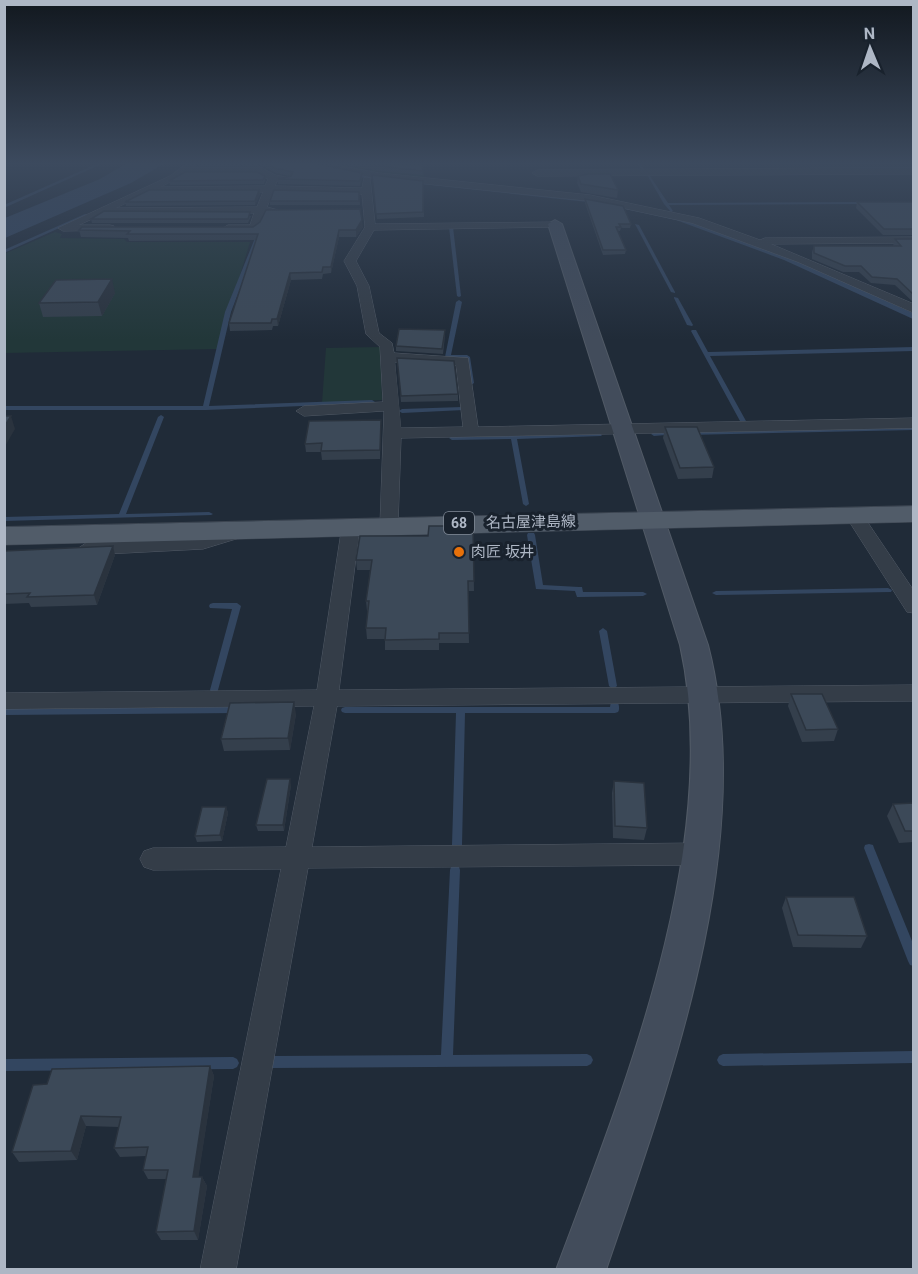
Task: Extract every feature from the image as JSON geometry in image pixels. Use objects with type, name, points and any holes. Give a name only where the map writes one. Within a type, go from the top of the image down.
[{"type":"main road","name":"名古屋津島線","points":[[4,536],[914,514]]},
{"type":"street","points":[[78,221],[63,228],[123,228]]},
{"type":"street","points":[[219,228],[255,228],[257,221]]},
{"type":"street","points":[[369,221],[370,227],[350,261],[363,286],[373,334],[387,346],[393,433],[389,525]]},
{"type":"street","points":[[699,221],[753,241],[914,309]]},
{"type":"street","points":[[370,227],[555,224],[694,645],[704,696],[707,764],[700,854],[670,1003],[631,1130],[580,1269]]},
{"type":"street","points":[[753,241],[914,240]]},
{"type":"street","points":[[882,295],[914,295]]},
{"type":"street","points":[[388,357],[463,361],[471,432]]},
{"type":"street","points":[[304,411],[391,406]]},
{"type":"street","points":[[393,433],[914,423]]},
{"type":"street","points":[[854,515],[914,606]]},
{"type":"street","points":[[218,1269],[327,699],[351,526]]},
{"type":"street","points":[[4,552],[203,543],[250,529]]},
{"type":"street","points":[[4,701],[914,693]]},
{"type":"street","points":[[153,859],[700,854]]},
{"type":"green space","points":[[55,232],[62,234],[60,238],[124,239],[127,242],[250,242],[218,349],[5,353],[4,254]]},
{"type":"green space","points":[[380,347],[382,400],[322,403],[326,348]]},
{"type":"water","points":[[5,221],[43,221],[5,238]]},
{"type":"water","points":[[680,221],[694,222],[796,260],[913,313],[913,319],[784,260]]},
{"type":"building","points":[[361,221],[356,230],[339,230],[331,267],[323,267],[322,272],[290,273],[277,319],[272,319],[271,323],[229,323],[258,234],[127,234],[130,231],[79,230],[82,227],[253,227],[260,222]]},
{"type":"building","points":[[593,221],[630,221],[631,224],[619,224],[621,227],[616,227],[626,250],[603,250]]},
{"type":"building","points":[[876,221],[914,221],[914,229],[884,229]]},
{"type":"building","points":[[895,239],[914,239],[914,295],[897,279],[872,277],[861,266],[845,266],[814,253],[814,246],[901,246]]},
{"type":"building","points":[[112,279],[98,302],[39,303],[56,280]]},
{"type":"building","points":[[399,329],[445,330],[442,349],[396,346]]},
{"type":"building","points":[[397,358],[454,361],[458,394],[401,396]]},
{"type":"building","points":[[4,416],[11,416],[4,427]]},
{"type":"building","points":[[381,420],[380,450],[321,451],[322,443],[305,444],[309,421]]},
{"type":"building","points":[[665,427],[697,427],[714,467],[680,468]]},
{"type":"building","points":[[429,526],[473,526],[474,581],[468,581],[469,633],[439,633],[439,639],[385,640],[386,628],[366,628],[369,601],[366,601],[372,560],[356,560],[360,536],[428,536]]},
{"type":"building","points":[[113,546],[94,595],[27,597],[30,593],[4,594],[4,551]]},
{"type":"building","points":[[791,694],[822,694],[838,729],[806,730]]},
{"type":"building","points":[[294,702],[288,738],[221,739],[230,703]]},
{"type":"building","points":[[267,779],[290,779],[283,825],[256,825]]},
{"type":"building","points":[[614,781],[644,783],[647,828],[615,826]]},
{"type":"building","points":[[914,803],[914,831],[905,831],[893,804]]},
{"type":"building","points":[[202,807],[226,807],[220,835],[195,836]]},
{"type":"building","points":[[786,897],[854,897],[867,936],[798,935]]},
{"type":"building","points":[[210,1066],[193,1177],[202,1177],[194,1231],[156,1232],[168,1170],[143,1170],[148,1147],[114,1148],[121,1117],[81,1116],[71,1151],[12,1152],[33,1085],[47,1084],[52,1069]]},
{"type":"waterway","points":[[4,252],[72,221]]},
{"type":"waterway","points":[[637,225],[673,292]]},
{"type":"waterway","points":[[451,227],[459,296]]},
{"type":"waterway","points":[[206,408],[228,312],[257,239]]},
{"type":"waterway","points":[[676,298],[690,325]]},
{"type":"waterway","points":[[459,302],[448,357],[467,357],[471,383]]},
{"type":"waterway","points":[[694,331],[707,354]]},
{"type":"waterway","points":[[707,354],[914,349]]},
{"type":"waterway","points":[[707,354],[743,421]]},
{"type":"waterway","points":[[206,408],[372,402]]},
{"type":"waterway","points":[[4,408],[206,408]]},
{"type":"waterway","points":[[402,411],[462,409]]},
{"type":"waterway","points":[[122,516],[161,417]]},
{"type":"waterway","points":[[688,433],[914,428]]},
{"type":"waterway","points":[[654,434],[675,433]]},
{"type":"waterway","points":[[452,438],[599,435]]},
{"type":"waterway","points":[[514,437],[526,504]]},
{"type":"waterway","points":[[4,519],[209,514]]},
{"type":"waterway","points":[[531,535],[539,587],[579,589],[580,595],[643,594]]},
{"type":"waterway","points":[[716,593],[888,590]]},
{"type":"waterway","points":[[213,606],[237,606],[214,690]]},
{"type":"waterway","points":[[603,631],[613,686]]},
{"type":"waterway","points":[[461,710],[615,710],[614,703]]},
{"type":"waterway","points":[[4,712],[237,710]]},
{"type":"waterway","points":[[345,710],[461,710]]},
{"type":"waterway","points":[[457,845],[461,710]]},
{"type":"waterway","points":[[869,848],[914,961]]},
{"type":"waterway","points":[[447,1061],[455,870]]},
{"type":"waterway","points":[[723,1060],[914,1057]]},
{"type":"waterway","points":[[447,1061],[587,1060]]},
{"type":"waterway","points":[[273,1062],[447,1061]]},
{"type":"waterway","points":[[4,1065],[233,1063]]},
{"type":"place","name":"肉匠 坂井","points":[[459,552]]}]
